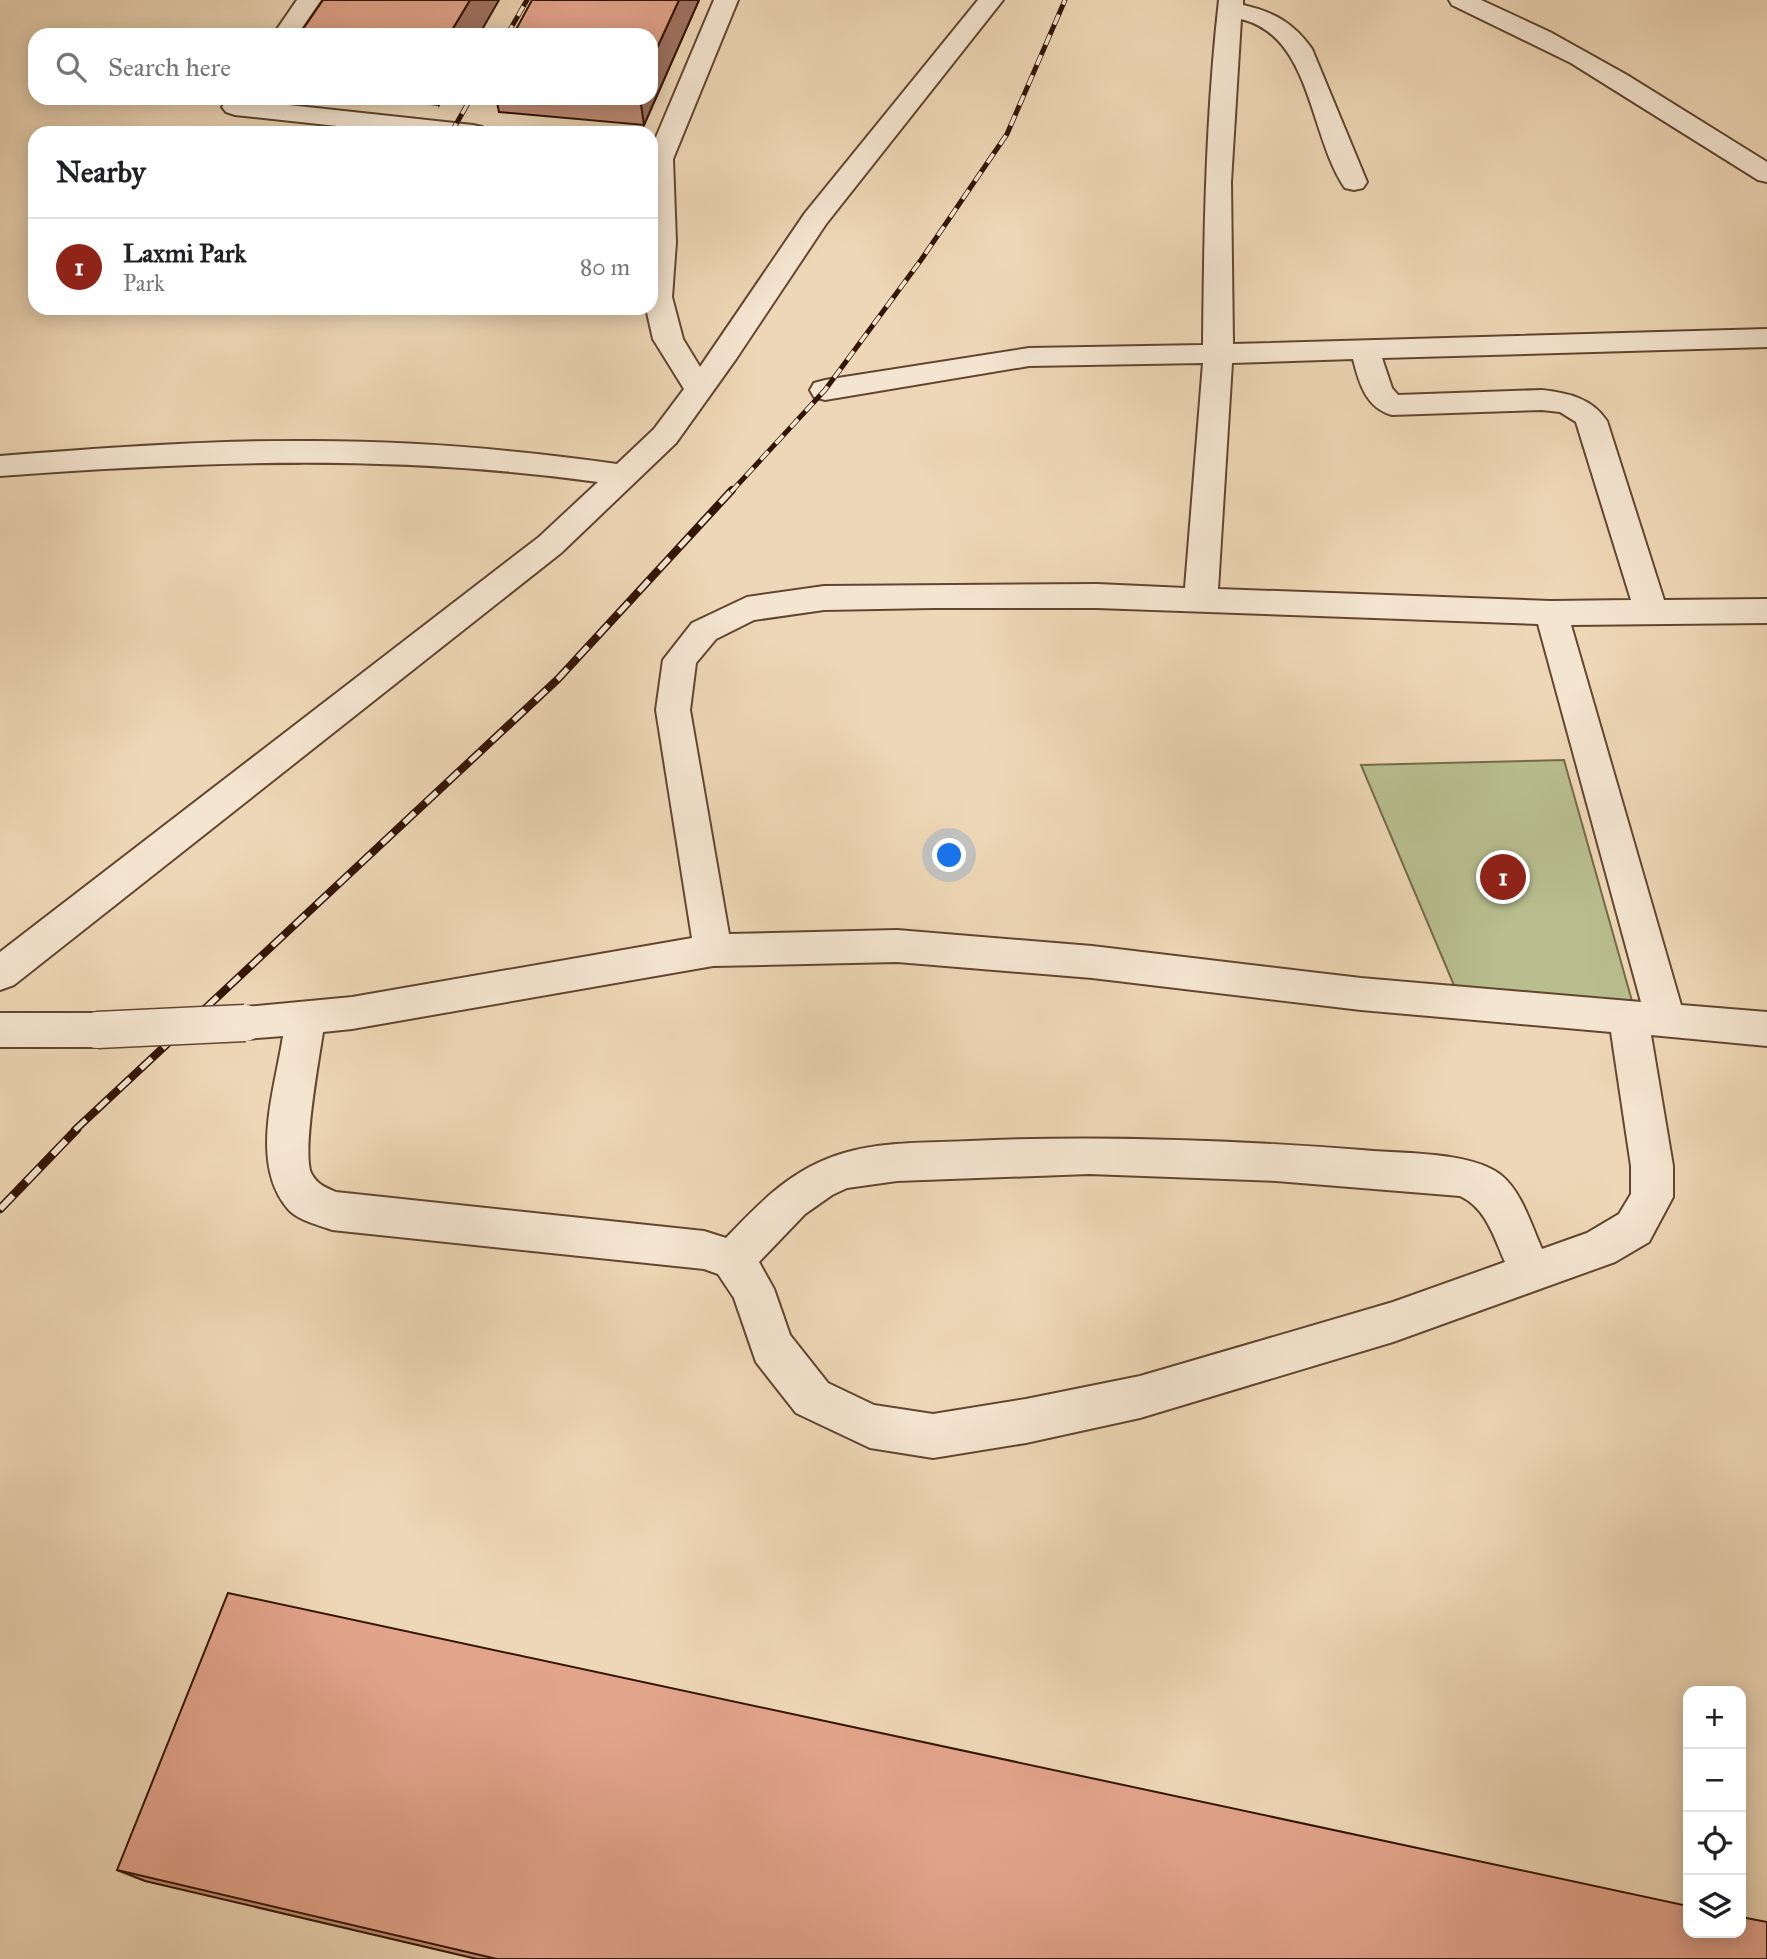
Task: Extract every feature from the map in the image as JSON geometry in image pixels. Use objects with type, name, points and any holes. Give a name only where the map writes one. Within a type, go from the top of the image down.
[{"type":"street","points":[[290,28],[309,0]]},
{"type":"street","points":[[658,153],[726,0]]},
{"type":"street","points":[[0,974],[550,545],[665,436],[815,219],[991,0]]},
{"type":"street","points":[[1461,0],[1565,48],[1647,96],[1767,174]]},
{"type":"street","points":[[1200,600],[1218,354],[1217,182],[1223,77],[1231,5],[1274,21],[1290,34],[1300,49],[1354,182]]},
{"type":"street","points":[[237,105],[235,107],[409,126]]},
{"type":"street","points":[[658,186],[662,243],[658,297],[668,339],[699,390]]},
{"type":"street","points":[[825,390],[1029,357],[1767,338]]},
{"type":"street","points":[[1365,350],[1377,390],[1382,399],[1392,405],[1542,400],[1566,402],[1581,408],[1592,421],[1653,614]]},
{"type":"street","points":[[0,466],[149,454],[272,451],[533,462],[624,475]]},
{"type":"street","points":[[713,950],[673,710],[680,660],[704,631],[747,609],[824,598],[1097,596],[1551,613],[1767,611]]},
{"type":"street","points":[[305,1018],[289,1129],[289,1173],[304,1198],[332,1211],[704,1250],[733,1261],[752,1289],[772,1347],[812,1398],[870,1426],[933,1436],[1027,1421],[1140,1397],[1393,1322],[1600,1248],[1634,1228],[1652,1197],[1647,1018],[1551,613]]},
{"type":"street","points":[[0,1030],[97,1030],[305,1018],[352,1013],[713,950],[897,946],[1092,962],[1361,994],[1767,1029]]},
{"type":"street","points":[[733,1261],[792,1198],[832,1175],[880,1165],[1044,1155],[1177,1156],[1307,1163],[1464,1178],[1486,1188],[1502,1207],[1531,1274]]},
{"type":"green space","points":[[1564,760],[1632,1001],[1456,990],[1361,765]]},
{"type":"building","points":[[323,0],[470,0],[453,28],[304,28]]},
{"type":"building","points":[[532,0],[679,0],[658,46],[658,28],[517,28]]},
{"type":"building","points":[[228,1593],[1683,1905],[1683,1938],[1746,1938],[1746,1918],[1767,1922],[1767,1959],[497,1959],[117,1870]]},
{"type":"railway","points":[[511,28],[527,0]]},
{"type":"railway","points":[[731,492],[825,390],[921,260],[1007,134],[1065,0]]},
{"type":"railway","points":[[455,126],[467,105]]},
{"type":"railway","points":[[75,1130],[558,679],[732,490]]},
{"type":"railway","points":[[0,1209],[77,1129]]},
{"type":"place","name":"Laxmi Park","points":[[1503,877]]}]
